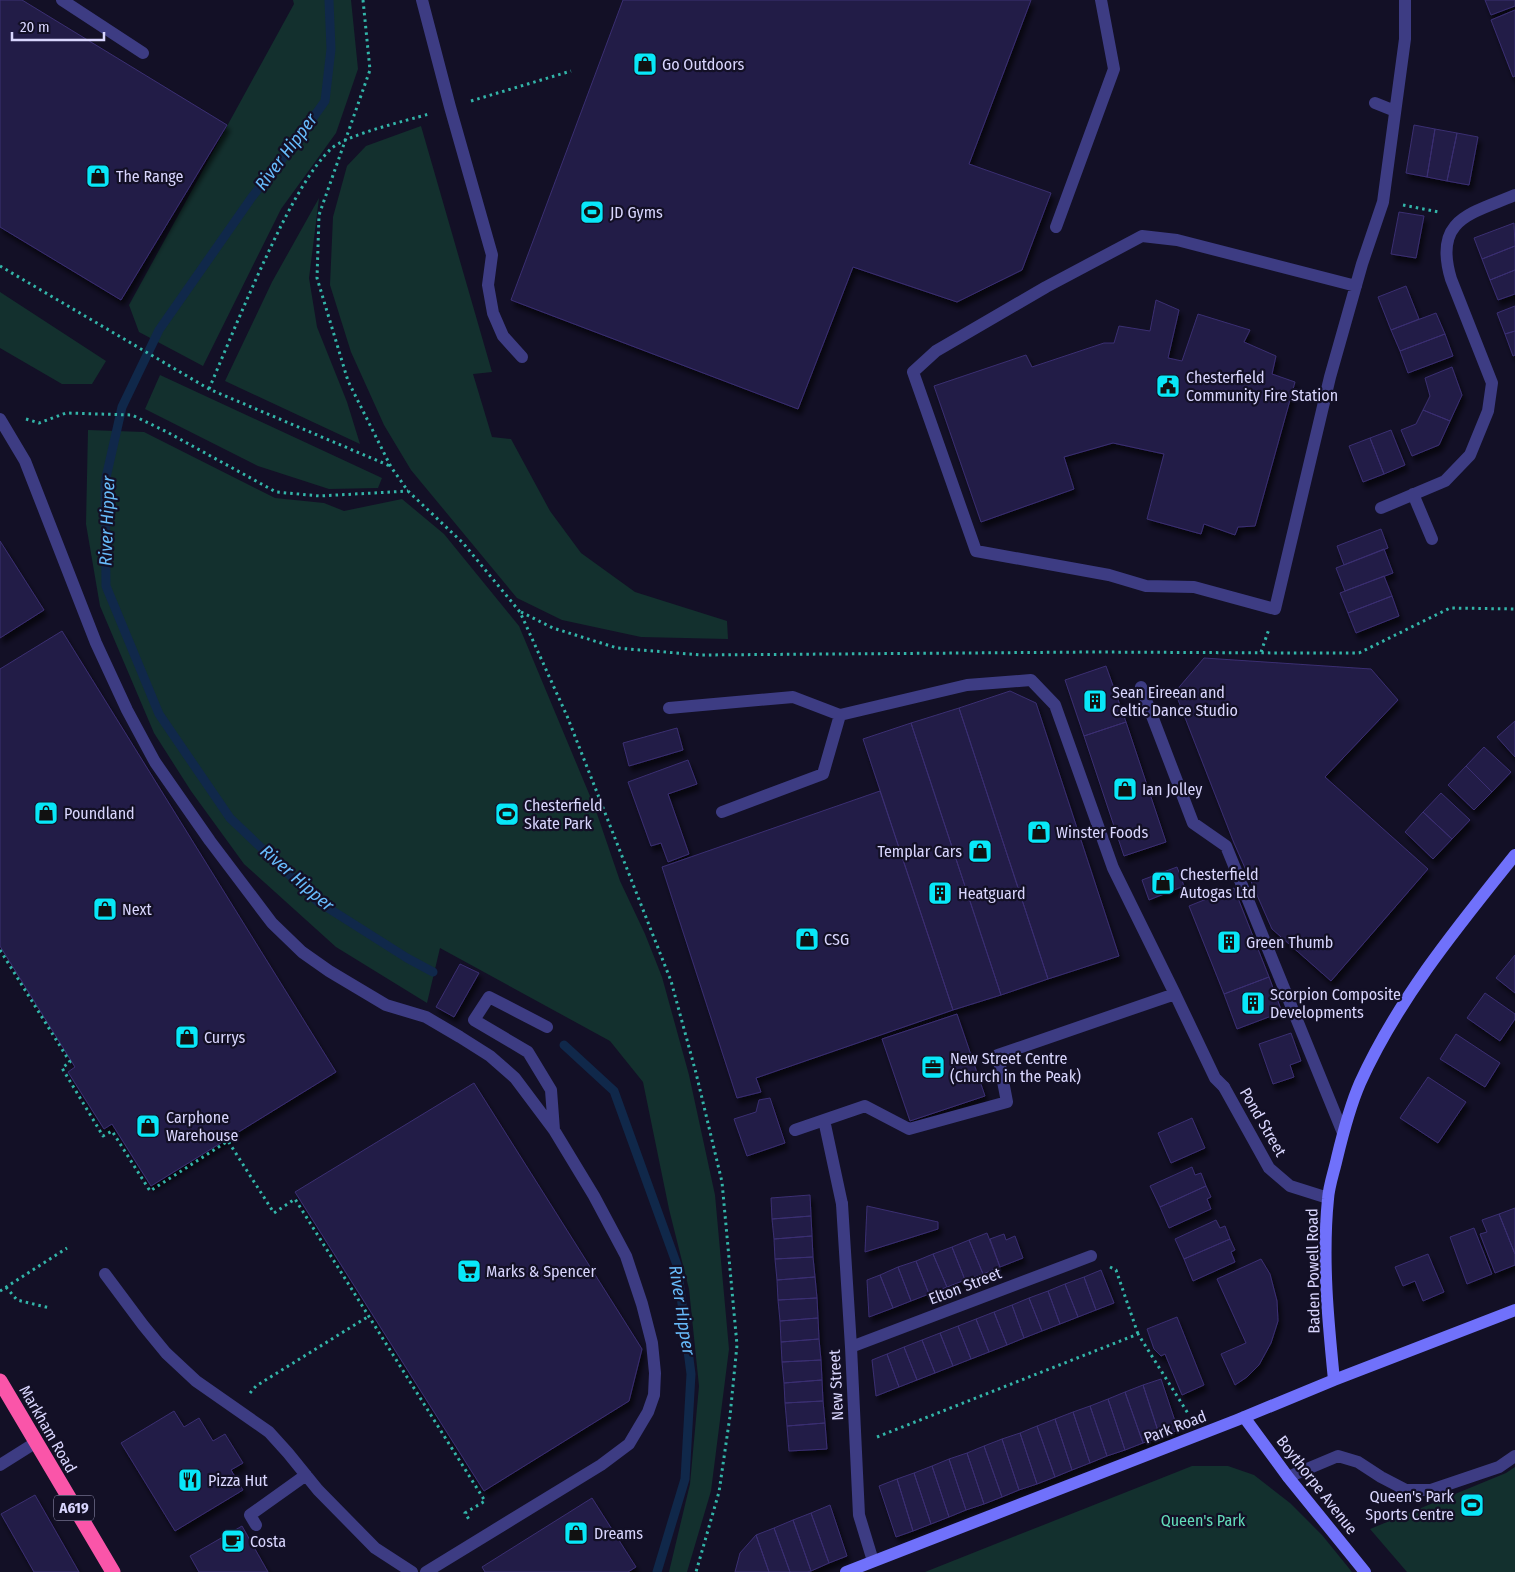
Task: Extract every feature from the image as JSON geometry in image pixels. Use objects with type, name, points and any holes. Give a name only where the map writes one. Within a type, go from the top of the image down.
[{"type":"highway","name":"Markham Road","points":[[0,1381],[113,1572]]},
{"type":"street","points":[[62,0],[142,53]]},
{"type":"street","points":[[422,0],[492,255],[488,285],[492,313],[503,336],[522,356]]},
{"type":"street","points":[[1056,227],[1114,69],[1101,0]]},
{"type":"street","points":[[1356,286],[1186,243],[1142,236],[1046,287],[936,351],[914,372],[976,551],[1109,575],[1146,586],[1194,587],[1275,609],[1330,377],[1383,202],[1405,39],[1405,0]]},
{"type":"street","points":[[1375,103],[1395,111]]},
{"type":"street","points":[[1381,508],[1445,481],[1470,455],[1488,411],[1492,383],[1451,279],[1446,262],[1448,244],[1452,229],[1464,216],[1515,194]]},
{"type":"street","points":[[0,419],[25,461],[96,643],[127,710],[155,762],[186,809],[272,923],[302,952],[329,971],[386,1005],[426,1017],[490,1056],[515,1078],[554,1130],[594,1196],[626,1256],[642,1304],[652,1343],[655,1373],[654,1395],[648,1412],[629,1444],[601,1465],[426,1572]]},
{"type":"street","points":[[1413,494],[1432,539]]},
{"type":"street","name":"Pond Street","points":[[840,715],[967,685],[1031,680],[1055,705],[1113,868],[1215,1078],[1224,1087],[1269,1168],[1290,1186],[1328,1198]]},
{"type":"street","points":[[1141,687],[1193,823],[1226,846],[1343,1133]]},
{"type":"street","points":[[669,708],[794,697],[840,715],[823,774],[722,812]]},
{"type":"street","name":"Baden Powell Road","points":[[1334,1380],[1326,1265],[1328,1198],[1343,1133],[1360,1085],[1380,1042],[1424,972],[1515,856]]},
{"type":"street","points":[[795,1130],[865,1106],[909,1130],[1007,1102],[998,1055],[1175,994]]},
{"type":"street","points":[[547,1027],[489,997],[474,1020],[528,1052],[551,1090],[554,1130]]},
{"type":"street","name":"New Street","points":[[824,1120],[842,1204],[859,1515],[873,1562]]},
{"type":"street","name":"Elton Street","points":[[851,1347],[1091,1256]]},
{"type":"street","points":[[106,1274],[166,1353],[196,1380],[269,1432],[318,1490],[375,1548],[412,1572]]},
{"type":"street","name":"Park Road","points":[[846,1572],[1244,1418],[1334,1380],[1515,1310]]},
{"type":"street","name":"Boythorpe Avenue","points":[[1244,1418],[1288,1477],[1365,1572]]},
{"type":"street","points":[[0,1465],[35,1443]]},
{"type":"street","points":[[1288,1477],[1338,1456],[1358,1462],[1406,1490],[1431,1490],[1499,1467],[1515,1456]]},
{"type":"street","points":[[256,1524],[250,1515],[306,1475]]},
{"type":"path","points":[[363,0],[370,70],[319,215],[317,278],[348,381],[391,467],[408,491],[463,543],[520,612],[567,716],[672,981],[722,1182],[738,1346],[730,1416],[718,1492],[696,1572]]},
{"type":"path","points":[[209,389],[254,281],[296,196],[332,148],[346,140]]},
{"type":"path","points":[[1383,202],[1464,216]]},
{"type":"path","points":[[0,266],[209,389],[391,467]]},
{"type":"path","points":[[20,414],[26,419],[38,423],[66,413],[132,415],[167,432],[276,492],[320,496],[408,491]]},
{"type":"path","points":[[520,612],[553,628],[617,648],[701,655],[1092,652],[1293,654],[1359,653],[1450,608],[1515,609]]},
{"type":"path","points":[[0,950],[70,1062],[62,1068],[103,1136],[112,1131],[150,1191],[228,1141],[274,1213],[295,1199],[485,1501],[465,1513],[481,1538]]},
{"type":"path","points":[[0,1290],[66,1248]]},
{"type":"path","points":[[1091,1256],[1116,1270],[1138,1334],[1201,1434]]},
{"type":"path","points":[[6,1287],[16,1300],[50,1308]]},
{"type":"path","points":[[237,1409],[256,1386],[369,1316]]},
{"type":"path","points":[[855,1445],[1138,1334]]},
{"type":"green space","points":[[293,0],[351,0],[358,69],[336,133],[281,209],[203,366],[139,332],[129,305],[294,4]]},
{"type":"green space","points":[[421,126],[492,372],[473,374],[492,437],[511,439],[550,511],[581,553],[635,592],[727,621],[728,639],[641,637],[562,620],[517,598],[411,470],[384,425],[351,352],[330,285],[333,217],[347,166],[366,146]]},
{"type":"green space","points":[[319,198],[309,278],[317,327],[347,402],[360,444],[225,381],[272,282]]},
{"type":"green space","points":[[0,292],[106,361],[92,384],[62,384],[0,348]]},
{"type":"green space","points":[[160,375],[382,478],[378,488],[329,489],[258,466],[145,409]]},
{"type":"green space","points":[[88,430],[144,432],[275,498],[324,503],[344,511],[402,499],[444,534],[519,626],[595,808],[620,881],[645,934],[662,977],[689,1075],[715,1195],[729,1349],[711,1491],[687,1572],[669,1572],[690,1484],[699,1386],[689,1289],[669,1209],[643,1082],[610,1041],[440,948],[427,1003],[336,947],[244,864],[191,791],[154,733],[100,606],[86,524]]},
{"type":"green space","name":"Queen's Park","points":[[1192,1466],[1228,1466],[1254,1475],[1290,1503],[1322,1535],[1352,1572],[925,1572]]},
{"type":"green space","name":"Queen's Park Sports Centre","points":[[1515,1467],[1515,1572],[1407,1572],[1370,1529],[1506,1473]]},
{"type":"building","name":"The Range","points":[[0,0],[22,0],[227,125],[121,300],[0,227]]},
{"type":"building","points":[[623,0],[1031,0],[969,164],[1051,193],[1022,270],[957,302],[853,267],[798,409],[511,300]]},
{"type":"building","points":[[1485,0],[1515,0],[1515,6],[1491,15]]},
{"type":"building","points":[[1515,10],[1515,76],[1513,77],[1491,20]]},
{"type":"building","points":[[1414,125],[1435,129],[1427,177],[1406,173]]},
{"type":"building","points":[[1435,129],[1457,133],[1447,181],[1427,177]]},
{"type":"building","points":[[1457,133],[1478,137],[1469,185],[1447,181]]},
{"type":"building","points":[[1399,212],[1424,216],[1416,258],[1391,254]]},
{"type":"building","points":[[1514,223],[1515,246],[1482,259],[1474,238]]},
{"type":"building","points":[[1515,246],[1515,270],[1490,280],[1482,259]]},
{"type":"building","points":[[1515,270],[1515,294],[1498,300],[1490,280]]},
{"type":"building","points":[[1406,286],[1419,319],[1391,330],[1378,297]]},
{"type":"building","points":[[1156,300],[1179,310],[1168,358],[1182,361],[1198,314],[1250,330],[1244,342],[1276,356],[1272,374],[1295,382],[1255,526],[1238,527],[1235,535],[1204,524],[1201,534],[1147,519],[1164,454],[1113,443],[1064,457],[1074,489],[981,522],[934,386],[1026,355],[1032,367],[1104,343],[1114,343],[1119,326],[1150,331]]},
{"type":"building","points":[[1515,306],[1515,331],[1505,334],[1497,313]]},
{"type":"building","points":[[1436,313],[1445,334],[1400,351],[1391,330]]},
{"type":"building","points":[[1515,331],[1515,355],[1513,356],[1505,334]]},
{"type":"building","points":[[1445,334],[1453,356],[1408,373],[1400,351]]},
{"type":"building","points":[[1452,367],[1462,395],[1450,421],[1423,410],[1430,396],[1425,378]]},
{"type":"building","points":[[1423,410],[1450,421],[1439,445],[1412,456],[1401,430],[1416,424]]},
{"type":"building","points":[[1391,430],[1405,465],[1384,474],[1370,438]]},
{"type":"building","points":[[1370,438],[1384,474],[1363,482],[1349,446]]},
{"type":"building","points":[[1381,529],[1388,548],[1344,565],[1337,546]]},
{"type":"building","points":[[0,541],[44,610],[0,638]]},
{"type":"building","points":[[1384,549],[1393,573],[1345,591],[1336,568]]},
{"type":"building","points":[[1384,576],[1392,596],[1348,613],[1340,593]]},
{"type":"building","points":[[1392,596],[1399,616],[1356,633],[1348,613]]},
{"type":"building","points":[[62,631],[336,1072],[151,1186],[112,1124],[104,1129],[68,1072],[75,1067],[0,946],[0,669]]},
{"type":"building","points":[[1204,658],[1371,669],[1398,700],[1325,777],[1428,869],[1331,981],[1272,929],[1234,843],[1175,692]]},
{"type":"building","name":"Sean Eireean and Celtic Dance Studio","points":[[1106,666],[1126,722],[1084,736],[1065,680]]},
{"type":"building","name":"Winster Foods","points":[[1010,691],[1036,703],[1119,956],[1048,979],[959,708]]},
{"type":"building","name":"Templar Cars","points":[[959,708],[1048,979],[1001,995],[911,723]]},
{"type":"building","points":[[1515,721],[1515,757],[1497,737]]},
{"type":"building","name":"Ian Jolley","points":[[1126,722],[1166,842],[1124,856],[1084,736]]},
{"type":"building","name":"Heatguard","points":[[911,723],[1001,995],[953,1010],[863,739]]},
{"type":"building","points":[[677,728],[683,750],[629,766],[623,743]]},
{"type":"building","points":[[1484,747],[1511,772],[1492,792],[1466,766]]},
{"type":"building","points":[[688,760],[697,784],[668,794],[689,854],[668,862],[661,843],[651,846],[628,782]]},
{"type":"building","points":[[1466,766],[1492,792],[1474,810],[1448,785]]},
{"type":"building","name":"CSG","points":[[880,791],[953,1010],[756,1078],[761,1092],[737,1098],[662,867]]},
{"type":"building","points":[[1441,793],[1470,820],[1452,839],[1423,812]]},
{"type":"building","points":[[1423,812],[1452,839],[1433,859],[1405,832]]},
{"type":"building","name":"Chesterfield Autogas Ltd","points":[[1177,867],[1184,886],[1149,900],[1142,880]]},
{"type":"building","name":"Green Thumb","points":[[1234,888],[1269,977],[1224,994],[1189,906]]},
{"type":"building","points":[[1515,955],[1515,993],[1496,978]]},
{"type":"building","points":[[460,964],[479,973],[454,1017],[436,1007]]},
{"type":"building","name":"Scorpion Composite Developments","points":[[1269,977],[1282,1012],[1237,1029],[1224,994]]},
{"type":"building","points":[[1485,993],[1515,1014],[1515,1019],[1500,1041],[1467,1018]]},
{"type":"building","name":"New Street Centre (Church in the Peak)","points":[[957,1014],[985,1096],[910,1121],[882,1039]]},
{"type":"building","points":[[1291,1033],[1301,1061],[1290,1065],[1294,1077],[1273,1084],[1259,1044]]},
{"type":"building","points":[[1456,1034],[1500,1063],[1485,1087],[1440,1059]]},
{"type":"building","points":[[1428,1077],[1466,1102],[1438,1143],[1400,1118]]},
{"type":"building","name":"Marks & Spencer","points":[[474,1083],[642,1349],[629,1401],[484,1491],[295,1192]]},
{"type":"building","points":[[770,1098],[785,1143],[747,1156],[734,1119],[756,1112],[759,1100]]},
{"type":"building","points":[[1192,1118],[1205,1148],[1171,1163],[1158,1133]]},
{"type":"building","points":[[1192,1167],[1195,1175],[1201,1173],[1206,1186],[1160,1207],[1150,1186]]},
{"type":"building","points":[[1206,1186],[1211,1197],[1207,1199],[1211,1209],[1169,1228],[1160,1207]]},
{"type":"building","points":[[810,1195],[811,1216],[772,1219],[771,1198]]},
{"type":"building","points":[[867,1206],[938,1222],[938,1229],[865,1252]]},
{"type":"building","points":[[1515,1208],[1515,1254],[1499,1214]]},
{"type":"building","points":[[1499,1214],[1515,1254],[1515,1265],[1495,1273],[1480,1234],[1487,1232],[1482,1220]]},
{"type":"building","points":[[811,1216],[812,1236],[774,1239],[772,1219]]},
{"type":"building","points":[[1216,1220],[1220,1228],[1225,1226],[1230,1239],[1184,1259],[1175,1239]]},
{"type":"building","points":[[1474,1228],[1492,1274],[1467,1284],[1450,1237]]},
{"type":"building","points":[[987,1233],[1000,1267],[983,1274],[969,1240]]},
{"type":"building","points":[[1004,1234],[1006,1240],[1015,1236],[1023,1258],[1000,1267],[990,1239]]},
{"type":"building","points":[[812,1236],[813,1257],[775,1259],[774,1239]]},
{"type":"building","points":[[1230,1239],[1235,1250],[1231,1252],[1235,1262],[1193,1281],[1184,1259]]},
{"type":"building","points":[[969,1240],[983,1274],[965,1280],[952,1247]]},
{"type":"building","points":[[952,1247],[965,1280],[947,1287],[933,1254]]},
{"type":"building","points":[[933,1254],[947,1287],[929,1294],[916,1261]]},
{"type":"building","points":[[1428,1254],[1444,1292],[1423,1301],[1415,1281],[1403,1286],[1395,1267]]},
{"type":"building","points":[[813,1257],[815,1277],[777,1280],[775,1259]]},
{"type":"building","points":[[1261,1259],[1270,1274],[1277,1301],[1278,1321],[1271,1343],[1259,1365],[1247,1377],[1235,1385],[1221,1354],[1246,1343],[1217,1279]]},
{"type":"building","points":[[916,1261],[929,1294],[911,1301],[898,1267]]},
{"type":"building","points":[[898,1267],[911,1301],[893,1308],[880,1275]]},
{"type":"building","points":[[1101,1270],[1114,1303],[1096,1310],[1084,1277]]},
{"type":"building","points":[[880,1275],[893,1308],[869,1317],[867,1280]]},
{"type":"building","points":[[815,1277],[817,1298],[778,1300],[777,1280]]},
{"type":"building","points":[[1084,1277],[1096,1310],[1078,1317],[1065,1284]]},
{"type":"building","points":[[1065,1284],[1078,1317],[1060,1324],[1048,1291]]},
{"type":"building","points":[[1048,1291],[1060,1324],[1042,1331],[1029,1298]]},
{"type":"building","points":[[817,1298],[818,1318],[780,1321],[778,1300]]},
{"type":"building","points":[[1029,1298],[1042,1331],[1024,1338],[1012,1305]]},
{"type":"building","points":[[1012,1305],[1024,1338],[1007,1345],[994,1312]]},
{"type":"building","points":[[994,1312],[1007,1345],[989,1352],[976,1319]]},
{"type":"building","points":[[1177,1317],[1204,1385],[1182,1395],[1165,1354],[1161,1356],[1154,1349],[1147,1329]]},
{"type":"building","points":[[818,1318],[819,1339],[781,1342],[780,1321]]},
{"type":"building","points":[[976,1319],[989,1352],[971,1359],[958,1326]]},
{"type":"building","points":[[958,1326],[971,1359],[953,1366],[940,1333]]},
{"type":"building","points":[[940,1333],[953,1366],[935,1373],[922,1340]]},
{"type":"building","points":[[819,1339],[821,1360],[782,1362],[781,1342]]},
{"type":"building","points":[[922,1340],[935,1373],[917,1380],[904,1347]]},
{"type":"building","points":[[904,1347],[917,1380],[899,1387],[887,1354]]},
{"type":"building","points":[[887,1354],[899,1387],[876,1396],[872,1360]]},
{"type":"building","points":[[821,1360],[822,1380],[784,1383],[782,1362]]},
{"type":"building","points":[[1161,1379],[1178,1430],[1160,1437],[1143,1385]]},
{"type":"building","points":[[822,1380],[823,1401],[785,1403],[784,1383]]},
{"type":"building","points":[[1143,1385],[1160,1437],[1143,1443],[1125,1392]]},
{"type":"building","points":[[1125,1392],[1143,1443],[1125,1450],[1108,1399]]},
{"type":"building","points":[[1108,1399],[1125,1450],[1107,1456],[1090,1406]]},
{"type":"building","points":[[823,1401],[825,1423],[787,1426],[785,1403]]},
{"type":"building","points":[[1090,1406],[1107,1456],[1090,1463],[1073,1412]]},
{"type":"building","name":"Pizza Hut","points":[[174,1411],[184,1427],[199,1418],[213,1441],[225,1434],[243,1463],[231,1470],[243,1490],[175,1531],[121,1443]]},
{"type":"building","points":[[1073,1412],[1090,1463],[1072,1470],[1055,1419]]},
{"type":"building","points":[[1055,1419],[1072,1470],[1055,1477],[1037,1426]]},
{"type":"building","points":[[825,1423],[827,1449],[789,1451],[787,1426]]},
{"type":"building","points":[[1037,1426],[1055,1477],[1037,1484],[1020,1433]]},
{"type":"building","points":[[1020,1433],[1037,1484],[1019,1490],[1002,1439]]},
{"type":"building","points":[[1002,1439],[1019,1490],[1002,1497],[984,1446]]},
{"type":"building","points":[[984,1446],[1002,1497],[984,1504],[967,1453]]},
{"type":"building","points":[[967,1453],[984,1504],[966,1510],[949,1459]]},
{"type":"building","points":[[949,1459],[966,1510],[949,1517],[932,1466]]},
{"type":"building","points":[[932,1466],[949,1517],[931,1524],[914,1473]]},
{"type":"building","points":[[914,1473],[931,1524],[913,1531],[897,1479]]},
{"type":"building","points":[[897,1479],[913,1531],[896,1537],[879,1486]]},
{"type":"building","points":[[35,1495],[79,1572],[34,1572],[1,1514]]},
{"type":"building","name":"Dreams","points":[[592,1498],[636,1567],[628,1572],[485,1572],[482,1567]]},
{"type":"building","points":[[830,1505],[847,1556],[829,1563],[811,1513]]},
{"type":"building","points":[[811,1513],[829,1563],[811,1571],[793,1520]]},
{"type":"building","points":[[793,1520],[811,1571],[790,1572],[774,1528]]},
{"type":"building","name":"Costa","points":[[242,1526],[268,1572],[199,1572],[190,1556]]},
{"type":"building","points":[[774,1528],[790,1572],[769,1572],[756,1535]]},
{"type":"building","points":[[756,1535],[769,1572],[735,1572],[740,1553]]},
{"type":"waterway","name":"River Hipper","points":[[329,0],[331,49],[325,101],[298,139],[252,197],[159,330],[122,407],[105,482],[106,586],[159,714],[230,818],[317,901],[407,958],[433,972]]},
{"type":"waterway","name":"River Hipper","points":[[564,1045],[614,1091],[677,1265],[691,1374],[685,1479],[657,1572]]},
{"type":"place","name":"Go Outdoors","points":[[645,64]]},
{"type":"place","name":"The Range","points":[[98,176]]},
{"type":"place","name":"JD Gyms","points":[[592,212]]},
{"type":"place","name":"Chesterfield Community Fire Station","points":[[1168,386]]},
{"type":"place","name":"Sean Eireean and Celtic Dance Studio","points":[[1095,701]]},
{"type":"place","name":"Ian Jolley","points":[[1125,789]]},
{"type":"place","name":"Poundland","points":[[46,813]]},
{"type":"place","name":"Chesterfield Skate Park","points":[[507,814]]},
{"type":"place","name":"Winster Foods","points":[[1039,832]]},
{"type":"place","name":"Templar Cars","points":[[980,851]]},
{"type":"place","name":"Chesterfield Autogas Ltd","points":[[1163,883]]},
{"type":"place","name":"Heatguard","points":[[940,893]]},
{"type":"place","name":"Next","points":[[105,909]]},
{"type":"place","name":"CSG","points":[[807,939]]},
{"type":"place","name":"Green Thumb","points":[[1229,942]]},
{"type":"place","name":"Scorpion Composite Developments","points":[[1253,1003]]},
{"type":"place","name":"Currys","points":[[187,1037]]},
{"type":"place","name":"New Street Centre (Church in the Peak)","points":[[933,1067]]},
{"type":"place","name":"Carphone Warehouse","points":[[148,1126]]},
{"type":"place","name":"Marks & Spencer","points":[[469,1271]]},
{"type":"place","name":"Pizza Hut","points":[[190,1480]]},
{"type":"place","name":"Queen's Park Sports Centre","points":[[1472,1505]]},
{"type":"place","name":"Dreams","points":[[576,1533]]},
{"type":"place","name":"Costa","points":[[233,1541]]}]
